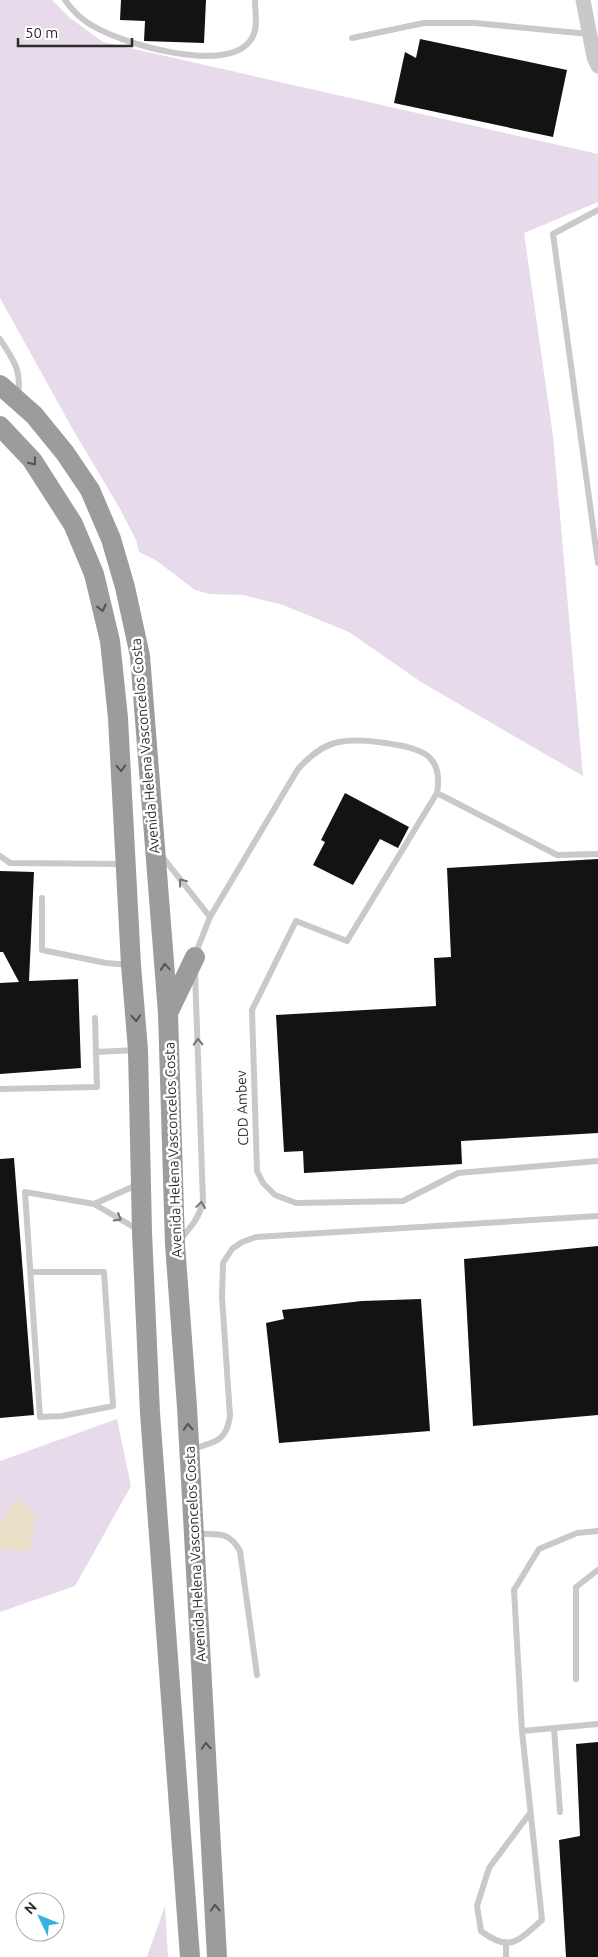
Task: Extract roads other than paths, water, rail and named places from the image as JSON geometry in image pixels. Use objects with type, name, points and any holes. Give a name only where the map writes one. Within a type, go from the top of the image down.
[{"type":"highway","name":"Avenida Helena Vasconcelos Costa","points":[[0,385],[17,399],[65,453],[85,483],[111,539],[125,586],[140,656],[168,1013],[175,1244],[189,1450],[218,1957]]},
{"type":"highway","name":"Avenida Helena Vasconcelos Costa","points":[[0,426],[32,460],[72,524],[94,574],[110,641],[118,718],[131,965],[138,1050],[140,1184],[150,1414],[190,1957]]},
{"type":"highway","points":[[168,1013],[195,957]]},
{"type":"street","points":[[583,0],[594,57],[598,66]]},
{"type":"lane","points":[[64,0],[93,26],[138,44],[206,58],[239,51],[250,41],[256,30],[255,0]]},
{"type":"lane","points":[[352,38],[424,23],[475,24],[589,34]]},
{"type":"lane","points":[[598,210],[553,234],[598,564]]},
{"type":"lane","points":[[0,339],[20,375],[17,399]]},
{"type":"lane","points":[[175,1244],[200,1215],[203,1202],[195,957],[210,917],[298,769],[310,756],[326,746],[339,742],[359,740],[407,746],[424,752],[434,762],[440,777],[437,793],[557,855],[598,854]]},
{"type":"lane","name":"CDD Ambev","points":[[437,793],[347,941],[296,921],[252,1010],[257,1171],[263,1183],[275,1195],[296,1203],[403,1201],[458,1173],[598,1160]]},
{"type":"lane","points":[[154,846],[210,917]]},
{"type":"lane","points":[[0,856],[10,863],[127,863]]},
{"type":"lane","points":[[42,898],[42,950],[106,963],[131,965]]},
{"type":"lane","points":[[0,1090],[97,1086],[95,1018]]},
{"type":"lane","points":[[96,1052],[138,1050]]},
{"type":"lane","points":[[94,1204],[140,1184]]},
{"type":"lane","points":[[32,1272],[104,1272],[112,1406],[62,1416],[40,1417],[32,1272],[24,1192],[94,1204],[142,1232]]},
{"type":"lane","points":[[189,1450],[219,1441],[228,1430],[230,1416],[222,1297],[223,1263],[232,1249],[242,1242],[256,1238],[598,1216]]},
{"type":"lane","points":[[530,1813],[489,1868],[477,1906],[481,1931],[496,1942],[518,1942],[542,1920],[522,1731],[514,1590],[539,1549],[577,1533],[598,1531]]},
{"type":"lane","points":[[194,1534],[223,1534],[235,1541],[240,1551],[257,1675]]},
{"type":"lane","points":[[576,1679],[576,1587],[598,1570]]},
{"type":"lane","points":[[522,1731],[598,1724]]},
{"type":"lane","points":[[554,1728],[560,1812]]},
{"type":"lane","points":[[506,1942],[506,1957]]}]
